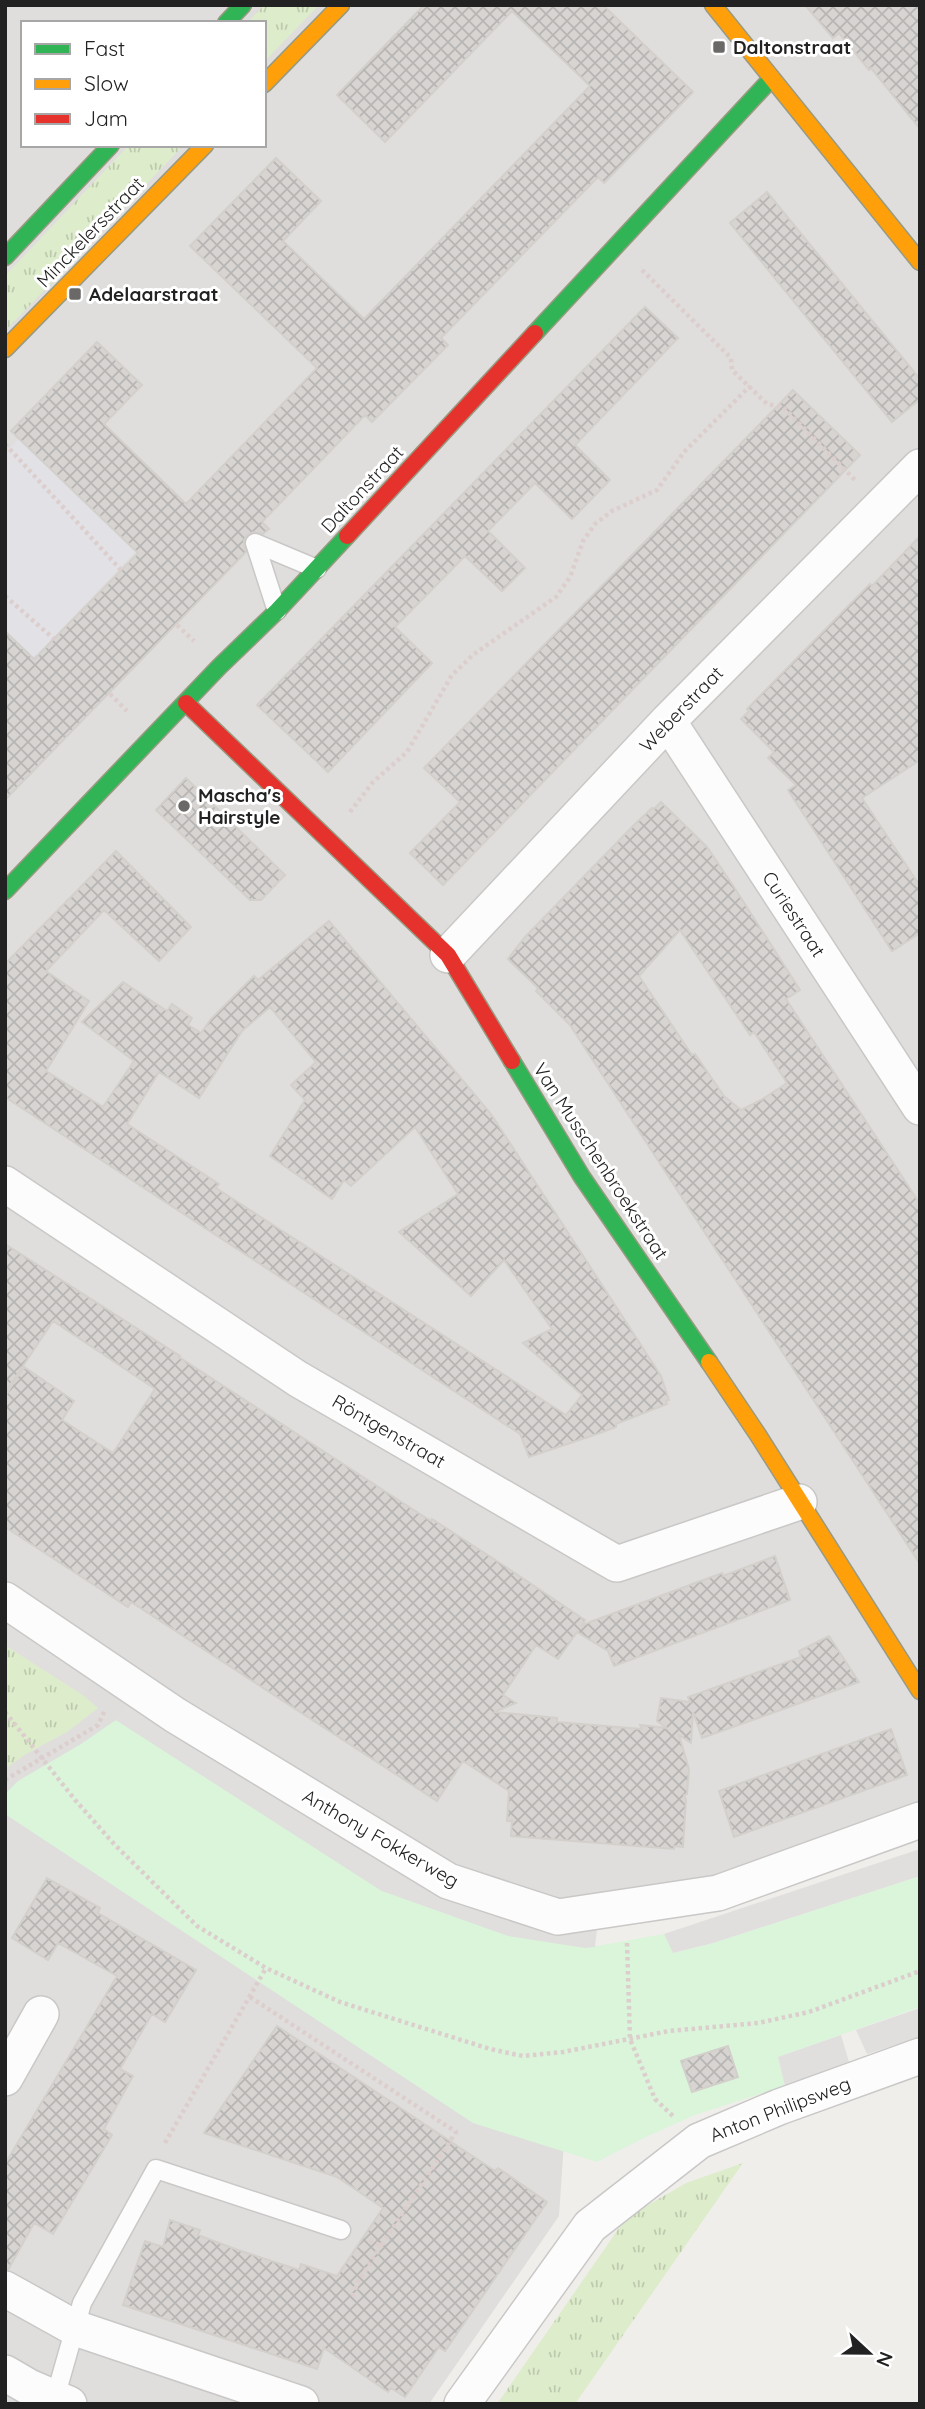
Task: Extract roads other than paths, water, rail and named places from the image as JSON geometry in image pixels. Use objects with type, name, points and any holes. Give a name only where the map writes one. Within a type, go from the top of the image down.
[{"type":"street","points":[[228,21],[243,5]]},
{"type":"street","points":[[266,82],[341,5]]},
{"type":"street","points":[[713,5],[920,262]]},
{"type":"street","name":"Daltonstraat","points":[[5,891],[219,667],[317,569],[771,79]]},
{"type":"street","points":[[5,257],[109,147]]},
{"type":"street","name":"Minckelersstraat","points":[[5,349],[203,147]]},
{"type":"street","name":"Weberstraat","points":[[448,955],[668,721],[920,467]]},
{"type":"street","name":"Van Musschenbroekstraat","points":[[186,703],[448,955],[582,1177],[758,1435],[920,1691]]},
{"type":"street","name":"Curiestraat","points":[[668,721],[920,1107]]},
{"type":"street","name":"Röntgenstraat","points":[[5,1184],[298,1379],[617,1564],[799,1502]]},
{"type":"street","name":"Anthony Fokkerweg","points":[[5,1600],[176,1715],[448,1881],[558,1917],[718,1894],[920,1820]]},
{"type":"street","points":[[5,2078],[41,2014]]},
{"type":"street","name":"Anton Philipsweg","points":[[462,2404],[590,2226],[699,2141],[779,2107],[920,2056]]},
{"type":"street","points":[[5,2289],[75,2328],[301,2404]]},
{"type":"street","points":[[5,2373],[62,2401]]},
{"type":"lane","points":[[277,611],[255,543],[317,569]]},
{"type":"lane","points":[[62,2401],[82,2302],[156,2169],[341,2230]]},
{"type":"place","name":"Daltonstraat","points":[[719,47]]},
{"type":"place","name":"Adelaarstraat","points":[[75,294]]},
{"type":"place","name":"Mascha's Hairstyle","points":[[184,806]]}]
